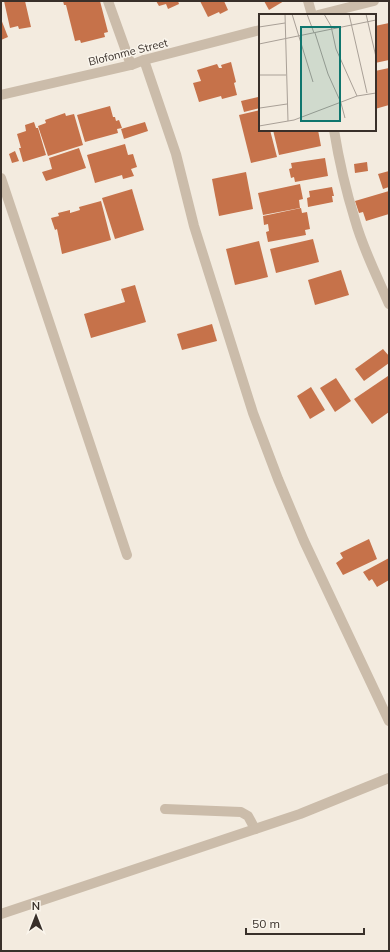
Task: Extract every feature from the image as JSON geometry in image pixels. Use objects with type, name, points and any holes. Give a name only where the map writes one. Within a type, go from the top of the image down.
[{"type":"street","points":[[108,1],[130,65]]},
{"type":"street","points":[[308,1],[312,14]]},
{"type":"street","points":[[322,14],[374,1]]},
{"type":"street","name":"Blofonme Street","points":[[1,94],[130,65],[259,30]]},
{"type":"street","points":[[144,60],[176,154],[194,226],[253,413],[278,479],[304,541],[389,722]]},
{"type":"street","points":[[334,131],[341,170],[355,222],[371,265],[389,304]]},
{"type":"street","points":[[1,178],[127,555]]},
{"type":"street","points":[[1,914],[300,814],[389,778]]},
{"type":"street","points":[[165,809],[241,812],[248,816],[255,829]]},
{"type":"building","points":[[4,1],[25,1],[31,27],[19,29],[18,26],[10,28]]},
{"type":"building","points":[[63,1],[100,1],[108,32],[104,33],[105,37],[81,43],[80,40],[75,41],[66,5],[64,5]]},
{"type":"building","points":[[156,1],[178,1],[179,4],[168,9],[166,4],[159,6]]},
{"type":"building","points":[[200,1],[224,1],[228,10],[208,17]]},
{"type":"building","points":[[264,1],[284,1],[269,10]]},
{"type":"building","points":[[1,19],[8,37],[1,40]]},
{"type":"building","points":[[389,23],[389,60],[376,63],[376,26]]},
{"type":"building","points":[[231,62],[236,82],[234,83],[237,95],[222,99],[221,96],[199,102],[193,83],[201,81],[197,70],[217,64],[219,68],[222,68],[221,65]]},
{"type":"building","points":[[389,68],[389,105],[376,109],[376,71]]},
{"type":"building","points":[[258,97],[259,108],[244,112],[241,101]]},
{"type":"building","points":[[110,106],[113,117],[115,117],[116,121],[119,120],[122,128],[117,129],[118,133],[85,142],[77,115]]},
{"type":"building","points":[[259,110],[259,131],[270,131],[277,157],[251,163],[239,115]]},
{"type":"building","points":[[65,113],[66,116],[74,114],[83,145],[48,156],[38,126],[46,123],[45,120]]},
{"type":"building","points":[[34,122],[36,128],[38,128],[46,155],[23,162],[17,134],[26,131],[25,125]]},
{"type":"building","points":[[145,122],[148,131],[124,139],[121,129]]},
{"type":"building","points":[[273,131],[318,131],[321,146],[279,155]]},
{"type":"building","points":[[125,144],[128,155],[133,154],[137,167],[131,169],[134,176],[123,179],[122,175],[95,183],[87,155]]},
{"type":"building","points":[[79,148],[86,168],[46,181],[42,172],[52,169],[49,158]]},
{"type":"building","points":[[15,151],[19,161],[12,163],[9,154]]},
{"type":"building","points":[[325,158],[328,176],[295,182],[294,177],[291,178],[289,169],[292,168],[291,163]]},
{"type":"building","points":[[367,162],[368,171],[355,173],[354,164]]},
{"type":"building","points":[[389,171],[389,187],[383,189],[378,174]]},
{"type":"building","points":[[246,172],[253,209],[219,216],[212,179]]},
{"type":"building","points":[[300,184],[303,199],[299,200],[300,208],[263,215],[258,193]]},
{"type":"building","points":[[332,187],[334,196],[332,196],[333,202],[308,207],[307,198],[310,197],[309,191]]},
{"type":"building","points":[[132,189],[144,230],[115,239],[102,198]]},
{"type":"building","points":[[389,191],[389,214],[366,221],[363,212],[359,213],[355,201]]},
{"type":"building","points":[[101,201],[111,240],[62,254],[57,229],[55,230],[51,218],[59,216],[58,213],[70,210],[70,213],[80,210],[79,207]]},
{"type":"building","points":[[301,208],[302,213],[307,212],[310,229],[305,230],[306,235],[268,242],[266,232],[269,231],[268,224],[264,225],[263,216]]},
{"type":"building","points":[[313,239],[319,262],[276,273],[270,249]]},
{"type":"building","points":[[259,241],[268,277],[235,285],[226,249]]},
{"type":"building","points":[[341,270],[349,295],[315,305],[308,280]]},
{"type":"building","points":[[135,285],[146,322],[91,338],[84,314],[125,302],[121,289]]},
{"type":"building","points":[[212,324],[217,341],[182,350],[177,334]]},
{"type":"building","points":[[383,349],[389,356],[389,363],[364,381],[355,369]]},
{"type":"building","points":[[388,376],[389,412],[372,424],[354,399]]},
{"type":"building","points":[[336,378],[351,401],[335,412],[320,388]]},
{"type":"building","points":[[311,387],[325,410],[310,419],[297,396]]},
{"type":"building","points":[[369,539],[377,559],[343,575],[336,563],[343,558],[340,553]]},
{"type":"building","points":[[389,558],[389,580],[377,587],[372,579],[369,581],[363,572]]}]
